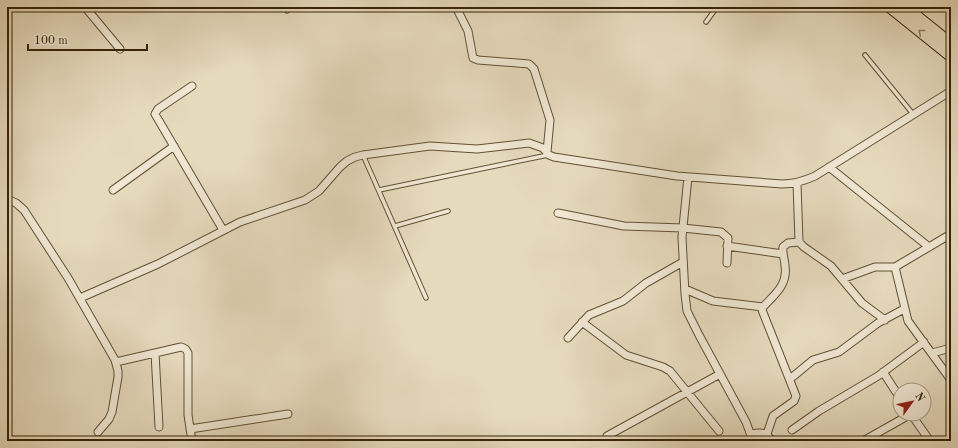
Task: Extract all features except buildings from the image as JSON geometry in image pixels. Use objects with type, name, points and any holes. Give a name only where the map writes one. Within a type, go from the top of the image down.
[{"type":"main road","points":[[890,7],[951,56]]},
{"type":"main road","points":[[905,7],[951,44]]},
{"type":"street","points":[[86,7],[120,49]]},
{"type":"street","points":[[474,7],[456,7],[468,31],[473,58],[478,60],[529,64],[534,68],[550,120],[548,153]]},
{"type":"street","points":[[192,86],[158,109],[155,114],[223,230]]},
{"type":"street","points":[[80,298],[158,264],[240,222],[305,200],[312,196],[347,161],[364,155],[430,146],[477,149],[528,143],[543,148],[554,157],[688,177],[782,184],[797,183],[805,181],[951,91]]},
{"type":"street","points":[[113,190],[174,146]]},
{"type":"street","points":[[828,167],[929,247]]},
{"type":"street","points":[[688,177],[683,228],[683,262],[687,310],[746,422],[752,438],[762,432],[772,441]]},
{"type":"street","points":[[797,183],[799,242],[832,266],[862,303],[885,320]]},
{"type":"street","points":[[7,199],[16,203],[24,210],[68,278],[116,362],[118,377],[111,416],[98,432]]},
{"type":"street","points":[[558,213],[624,226],[683,228],[721,232],[728,238],[727,263]]},
{"type":"street","points":[[842,279],[870,268],[895,267],[951,234]]},
{"type":"street","points":[[766,434],[773,416],[796,398],[796,392],[762,313],[763,307],[778,292],[784,278],[785,266],[782,250],[785,245],[799,242]]},
{"type":"street","points":[[727,246],[783,254]]},
{"type":"street","points":[[568,338],[589,315],[623,301],[646,283],[683,262]]},
{"type":"street","points":[[895,267],[904,309],[910,324],[951,380]]},
{"type":"street","points":[[685,289],[713,301],[763,307]]},
{"type":"street","points":[[790,379],[808,363],[839,352],[885,320],[904,309]]},
{"type":"street","points":[[582,322],[620,351],[634,358],[666,369],[688,391],[719,431]]},
{"type":"street","points":[[792,430],[819,411],[883,372],[924,342]]},
{"type":"street","points":[[116,362],[181,347],[187,350],[188,415],[192,441]]},
{"type":"street","points":[[932,353],[951,348]]},
{"type":"street","points":[[154,353],[159,427]]},
{"type":"street","points":[[883,372],[892,386]]},
{"type":"street","points":[[607,436],[720,374]]},
{"type":"street","points":[[190,428],[288,414]]},
{"type":"street","points":[[863,441],[897,422]]},
{"type":"street","points":[[917,422],[930,441]]},
{"type":"lane","points":[[706,22],[717,7]]},
{"type":"lane","points":[[865,55],[913,115]]},
{"type":"lane","points":[[379,190],[548,153]]},
{"type":"lane","points":[[364,155],[426,298]]},
{"type":"lane","points":[[394,226],[448,211]]}]
